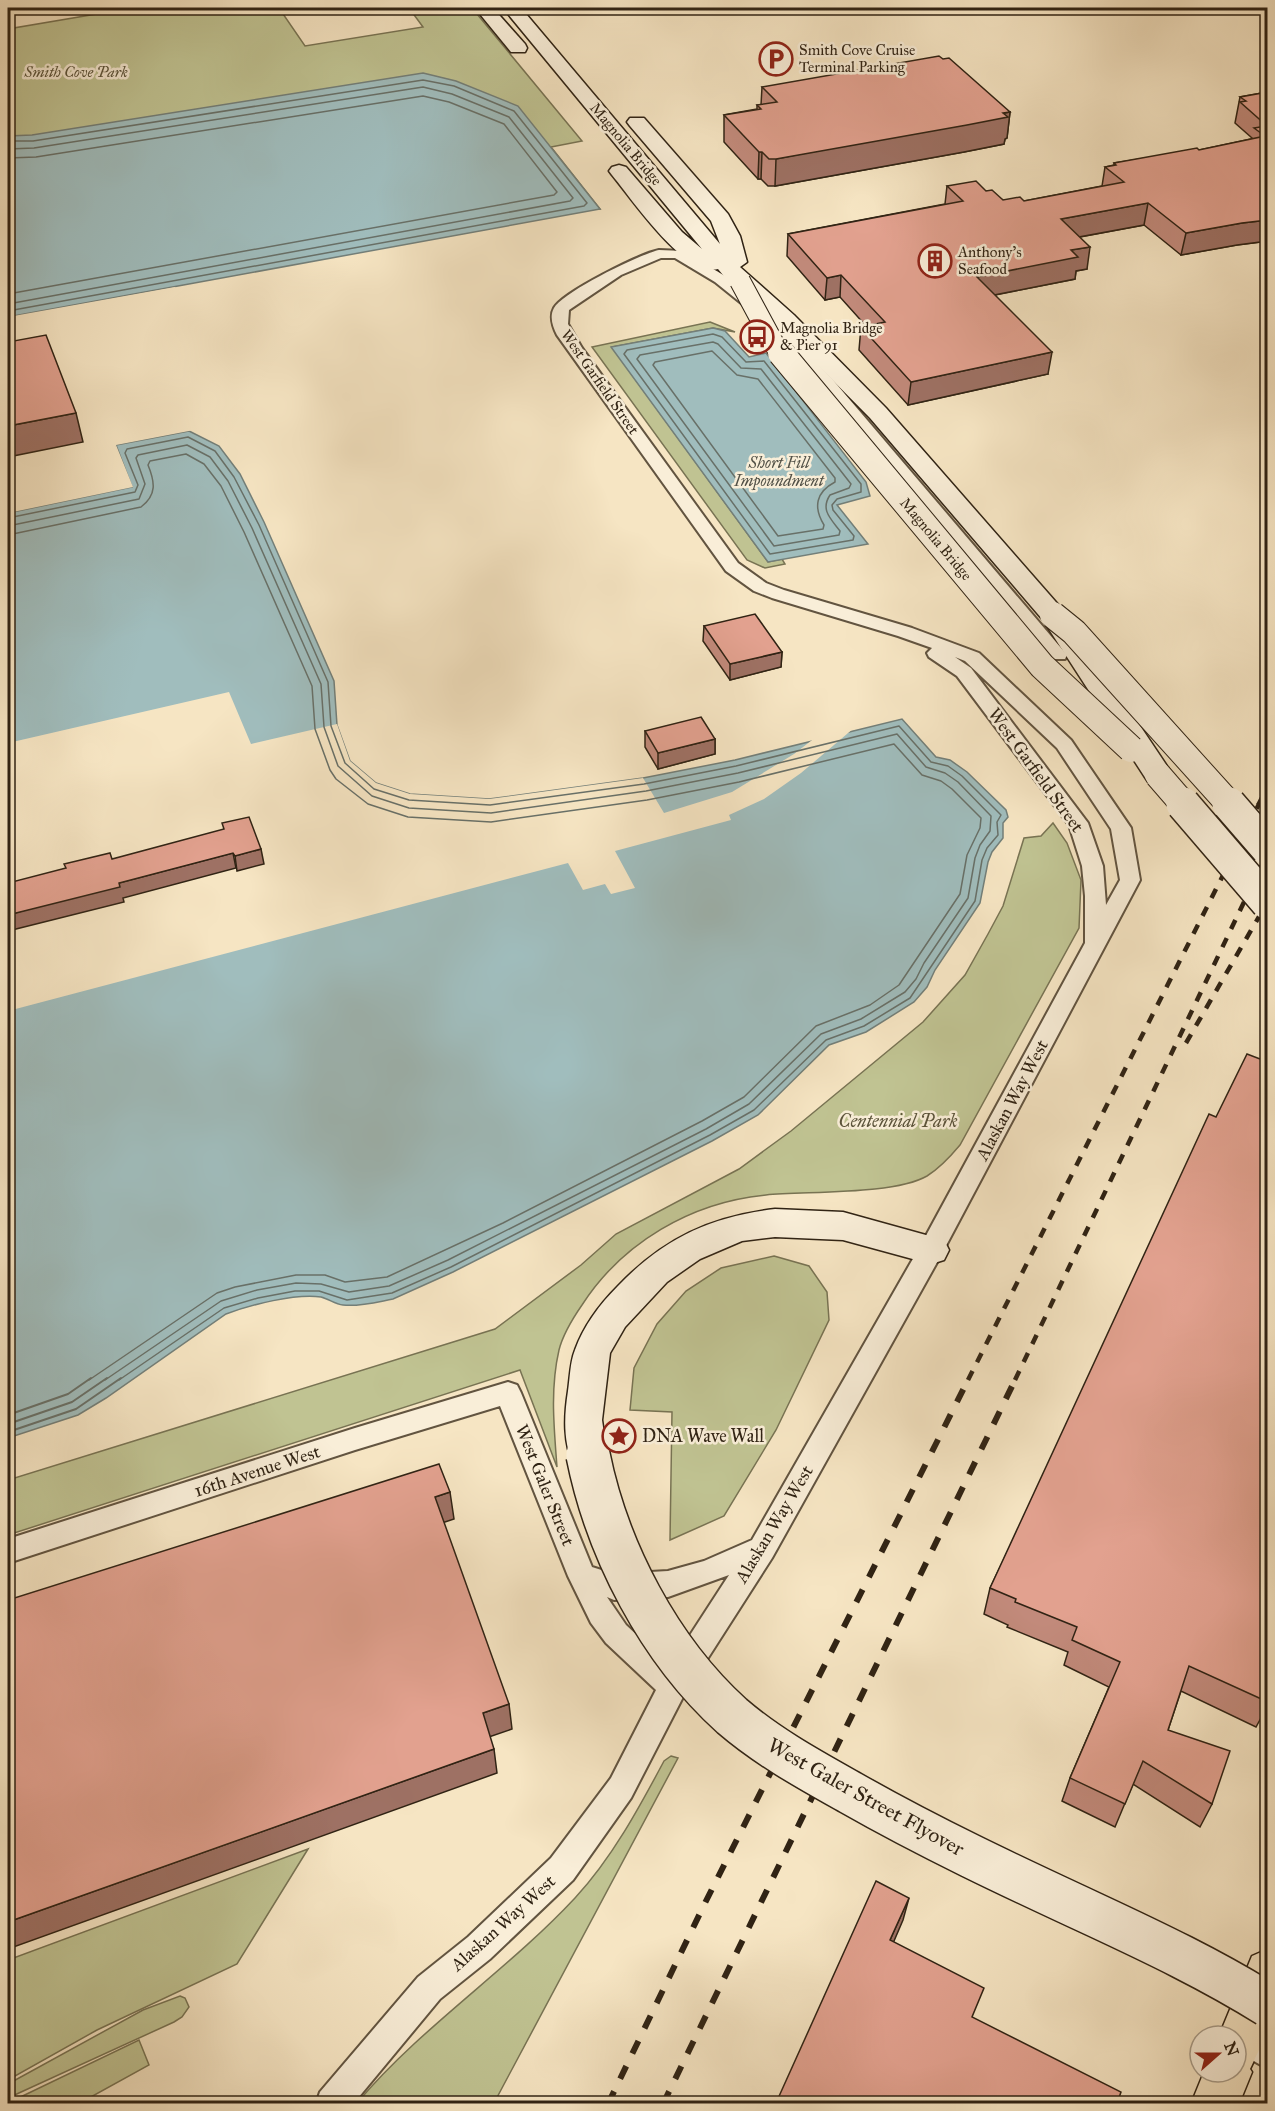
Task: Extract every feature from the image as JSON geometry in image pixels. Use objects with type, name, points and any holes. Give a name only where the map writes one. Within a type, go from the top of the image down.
[{"type":"main road","points":[[484,8],[529,62]]},
{"type":"main road","name":"Magnolia Bridge","points":[[512,8],[740,281],[786,320],[878,413],[1053,615],[1158,775]]},
{"type":"main road","points":[[625,108],[720,219],[729,236],[740,281]]},
{"type":"main road","points":[[604,152],[687,249],[740,281]]},
{"type":"main road","name":"Magnolia Bridge","points":[[740,281],[774,344],[833,418],[1042,666],[1158,775],[1268,903]]},
{"type":"main road","name":"Magnolia Bridge","points":[[1053,615],[1074,632],[1268,849]]},
{"type":"main road","points":[[1058,655],[1061,665],[1131,749]]},
{"type":"main road","points":[[1058,655],[1142,724],[1185,770],[1212,785]]},
{"type":"main road","name":"West Galer Street Flyover","points":[[931,1250],[843,1226],[775,1223],[742,1227],[716,1235],[687,1249],[654,1272],[612,1316],[592,1352],[584,1420],[588,1455],[602,1512],[626,1569],[648,1610],[677,1653],[720,1704],[769,1744],[863,1800],[982,1862],[1195,1963],[1235,2024]]},
{"type":"main road","points":[[1248,2044],[1268,1972]]},
{"type":"main road","points":[[1215,2103],[1226,2084]]},
{"type":"street","points":[[8,9],[15,8]]},
{"type":"street","name":"West Garfield Street","points":[[1058,655],[859,420],[761,312],[720,279],[678,254],[659,254],[616,272],[581,293],[562,308],[558,315],[559,323],[575,350],[732,567],[760,587],[778,594],[905,632],[972,657],[1064,744],[1121,828],[1131,880]]},
{"type":"street","name":"West Garfield Street","points":[[905,632],[964,672],[1078,823],[1085,835],[1097,899],[1095,947]]},
{"type":"street","points":[[1090,858],[1127,857]]},
{"type":"street","name":"Alaskan Way West","points":[[332,2103],[429,1988],[480,1948],[562,1869],[621,1788],[673,1687],[762,1549],[931,1250],[1131,880]]},
{"type":"street","name":"16th Avenue West","points":[[8,1551],[508,1393]]},
{"type":"street","name":"West Galer Street","points":[[508,1393],[582,1576],[601,1614],[616,1634],[673,1687]]},
{"type":"street","points":[[582,1576],[614,1587],[668,1584],[707,1572],[762,1549]]},
{"type":"green space","name":"Smith Cove Park","points":[[132,8],[279,8],[305,46],[423,27],[409,8],[472,8],[582,141],[551,147],[600,209],[8,218],[8,29]]},
{"type":"green space","points":[[710,322],[735,332],[713,328],[612,347],[768,562],[782,559],[785,564],[765,568],[747,560],[592,347]]},
{"type":"green space","name":"Centennial Park","points":[[1053,823],[1067,843],[1081,880],[1079,928],[960,1145],[949,1158],[927,1176],[912,1182],[872,1189],[766,1195],[738,1199],[711,1206],[685,1217],[661,1229],[638,1245],[598,1283],[575,1315],[561,1344],[556,1365],[554,1394],[557,1467],[520,1370],[8,1535],[8,1480],[495,1329],[581,1265],[616,1234],[739,1169],[791,1131],[923,1022],[965,975],[988,934],[1003,906],[1024,838],[1041,836]]},
{"type":"green space","points":[[774,1256],[809,1266],[827,1292],[829,1320],[776,1430],[724,1516],[670,1540],[672,1412],[630,1410],[634,1368],[657,1324],[686,1291],[721,1268]]},
{"type":"green space","points":[[671,1756],[678,1758],[494,2103],[357,2103],[409,2049],[549,1925],[575,1898],[613,1849],[664,1761]]},
{"type":"green space","points":[[308,1849],[237,1964],[97,2030],[8,2080],[8,1960]]},
{"type":"green space","points":[[180,1996],[185,1998],[189,2007],[182,2017],[174,2022],[8,2098],[8,2084],[143,2010]]},
{"type":"green space","points":[[139,2040],[149,2065],[80,2103],[8,2103]]},
{"type":"water","points":[[423,73],[456,81],[518,106],[600,209],[8,317],[8,136],[32,135]]},
{"type":"water","name":"Short Fill Impoundment","points":[[713,328],[725,331],[749,357],[766,353],[866,482],[870,496],[837,505],[868,544],[768,562],[611,347]]},
{"type":"water","points":[[189,431],[219,446],[240,474],[264,522],[334,681],[337,725],[350,761],[376,783],[410,794],[489,799],[643,778],[735,760],[902,719],[936,757],[950,760],[967,772],[1006,810],[1008,817],[1003,823],[1003,838],[992,852],[988,862],[980,903],[935,970],[927,987],[914,1002],[866,1032],[829,1045],[758,1115],[712,1141],[453,1272],[393,1299],[349,1305],[321,1297],[286,1298],[226,1314],[78,1415],[8,1438],[8,513],[132,487],[116,445]]},
{"type":"pier","points":[[175,287],[177,289],[8,320],[8,317]]},
{"type":"pier","points":[[188,428],[194,430],[116,445],[133,487],[8,513],[8,510],[129,485],[114,443]]},
{"type":"pier","points":[[229,692],[251,744],[337,724],[350,761],[376,783],[410,794],[489,799],[643,778],[664,813],[732,792],[794,754],[816,737],[854,728],[801,773],[764,799],[729,815],[731,820],[615,851],[635,888],[611,894],[605,884],[583,890],[568,863],[8,1011],[8,743]]},
{"type":"building","points":[[939,56],[943,59],[949,58],[1010,112],[1003,113],[1008,117],[769,159],[759,152],[724,115],[761,109],[757,105],[777,102],[762,87]]},
{"type":"building","points":[[1268,92],[1268,220],[1186,233],[1148,203],[1061,219],[1090,247],[1071,250],[1078,257],[977,277],[1052,352],[911,382],[861,327],[885,322],[841,275],[827,278],[788,234],[963,201],[947,186],[976,181],[986,191],[992,190],[1003,200],[1020,197],[1024,201],[1124,182],[1105,167],[1116,165],[1114,163],[1197,148],[1199,150],[1265,136],[1254,128],[1267,126],[1240,102],[1246,101],[1240,97]]},
{"type":"building","points":[[46,335],[76,413],[8,426],[8,342]]},
{"type":"building","points":[[755,614],[782,652],[730,664],[704,626]]},
{"type":"building","points":[[701,717],[715,739],[658,753],[645,731]]},
{"type":"building","points":[[249,817],[261,849],[235,856],[233,853],[119,883],[120,887],[8,915],[8,883],[66,868],[64,864],[110,853],[112,859],[224,829],[222,823]]},
{"type":"building","points":[[1247,1054],[1268,1062],[1268,1702],[1189,1666],[1168,1730],[1230,1751],[1212,1804],[1143,1761],[1125,1804],[1070,1778],[1120,1662],[1072,1640],[1077,1627],[1015,1602],[1016,1599],[990,1588],[1209,1114],[1216,1117]]},
{"type":"building","points":[[439,1464],[450,1492],[435,1497],[509,1704],[483,1713],[494,1749],[8,1922],[8,1600]]},
{"type":"building","points":[[876,1881],[909,1898],[890,1940],[984,1988],[972,2017],[1121,2092],[1117,2103],[776,2103]]},
{"type":"railway","points":[[1258,805],[1268,785]]},
{"type":"railway","points":[[968,1380],[1259,804]]},
{"type":"railway","points":[[1015,1380],[1268,852]]},
{"type":"railway","points":[[1186,1043],[1268,901]]},
{"type":"railway","points":[[608,2104],[704,1905],[969,1378]]},
{"type":"railway","points":[[663,2104],[1016,1378]]},
{"type":"place","name":"Smith Cove Cruise Terminal Parking","points":[[776,59]]},
{"type":"place","name":"Anthony's Seafood","points":[[935,261]]},
{"type":"place","name":"Magnolia Bridge & Pier 91","points":[[757,337]]},
{"type":"place","name":"DNA Wave Wall","points":[[619,1436]]}]
